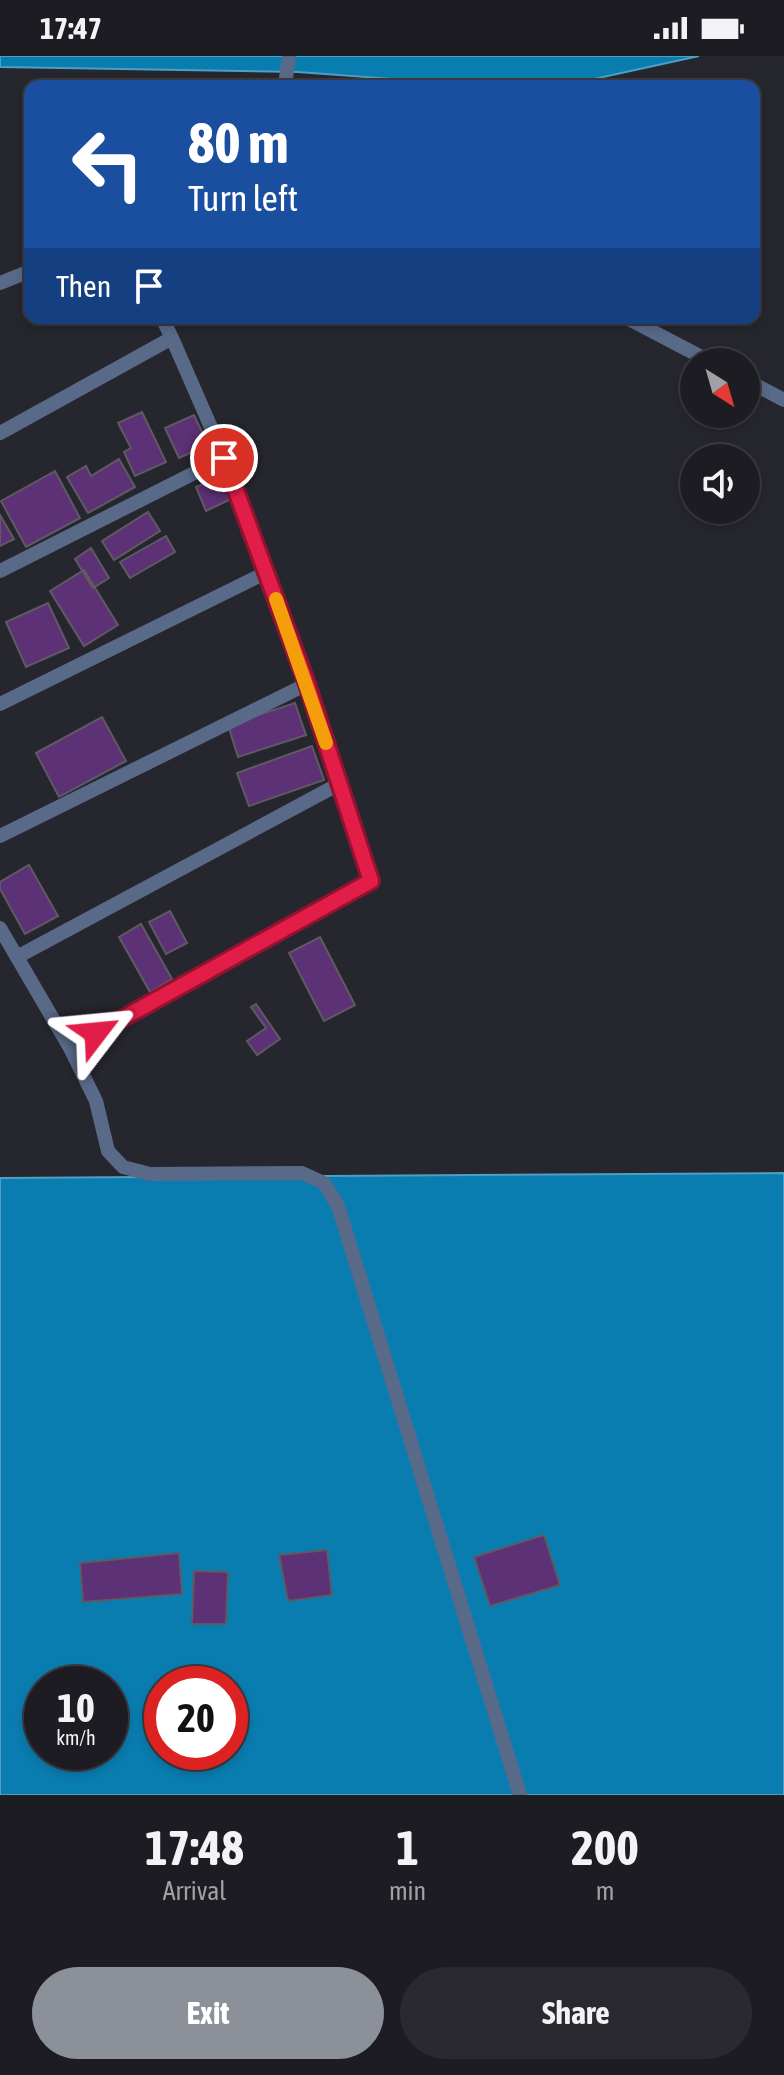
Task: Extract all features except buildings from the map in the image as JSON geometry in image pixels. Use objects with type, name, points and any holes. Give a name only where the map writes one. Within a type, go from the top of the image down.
[{"type":"lane","points":[[286,80],[289,56]]},
{"type":"lane","points":[[0,283],[24,273]]},
{"type":"lane","points":[[70,1048],[371,881],[267,572],[224,458],[165,324]]},
{"type":"lane","points":[[638,324],[684,348]]},
{"type":"lane","points":[[0,433],[172,338]]},
{"type":"lane","points":[[760,387],[784,400]]},
{"type":"lane","points":[[0,571],[224,458]]},
{"type":"lane","points":[[0,704],[267,572]]},
{"type":"lane","points":[[0,836],[307,684]]},
{"type":"lane","points":[[17,957],[339,784]]},
{"type":"lane","points":[[0,928],[70,1048],[96,1101],[108,1151],[123,1167],[150,1174],[302,1173],[324,1183],[338,1206],[520,1795]]},
{"type":"water","points":[[0,56],[699,56],[589,80],[406,80],[298,72],[0,67]]},
{"type":"water","points":[[784,1173],[784,1795],[0,1795],[0,1178]]},
{"type":"slow traffic","points":[[276,599],[326,743]]},
{"type":"route","points":[[96,1033],[371,881],[307,684],[224,458]]}]
